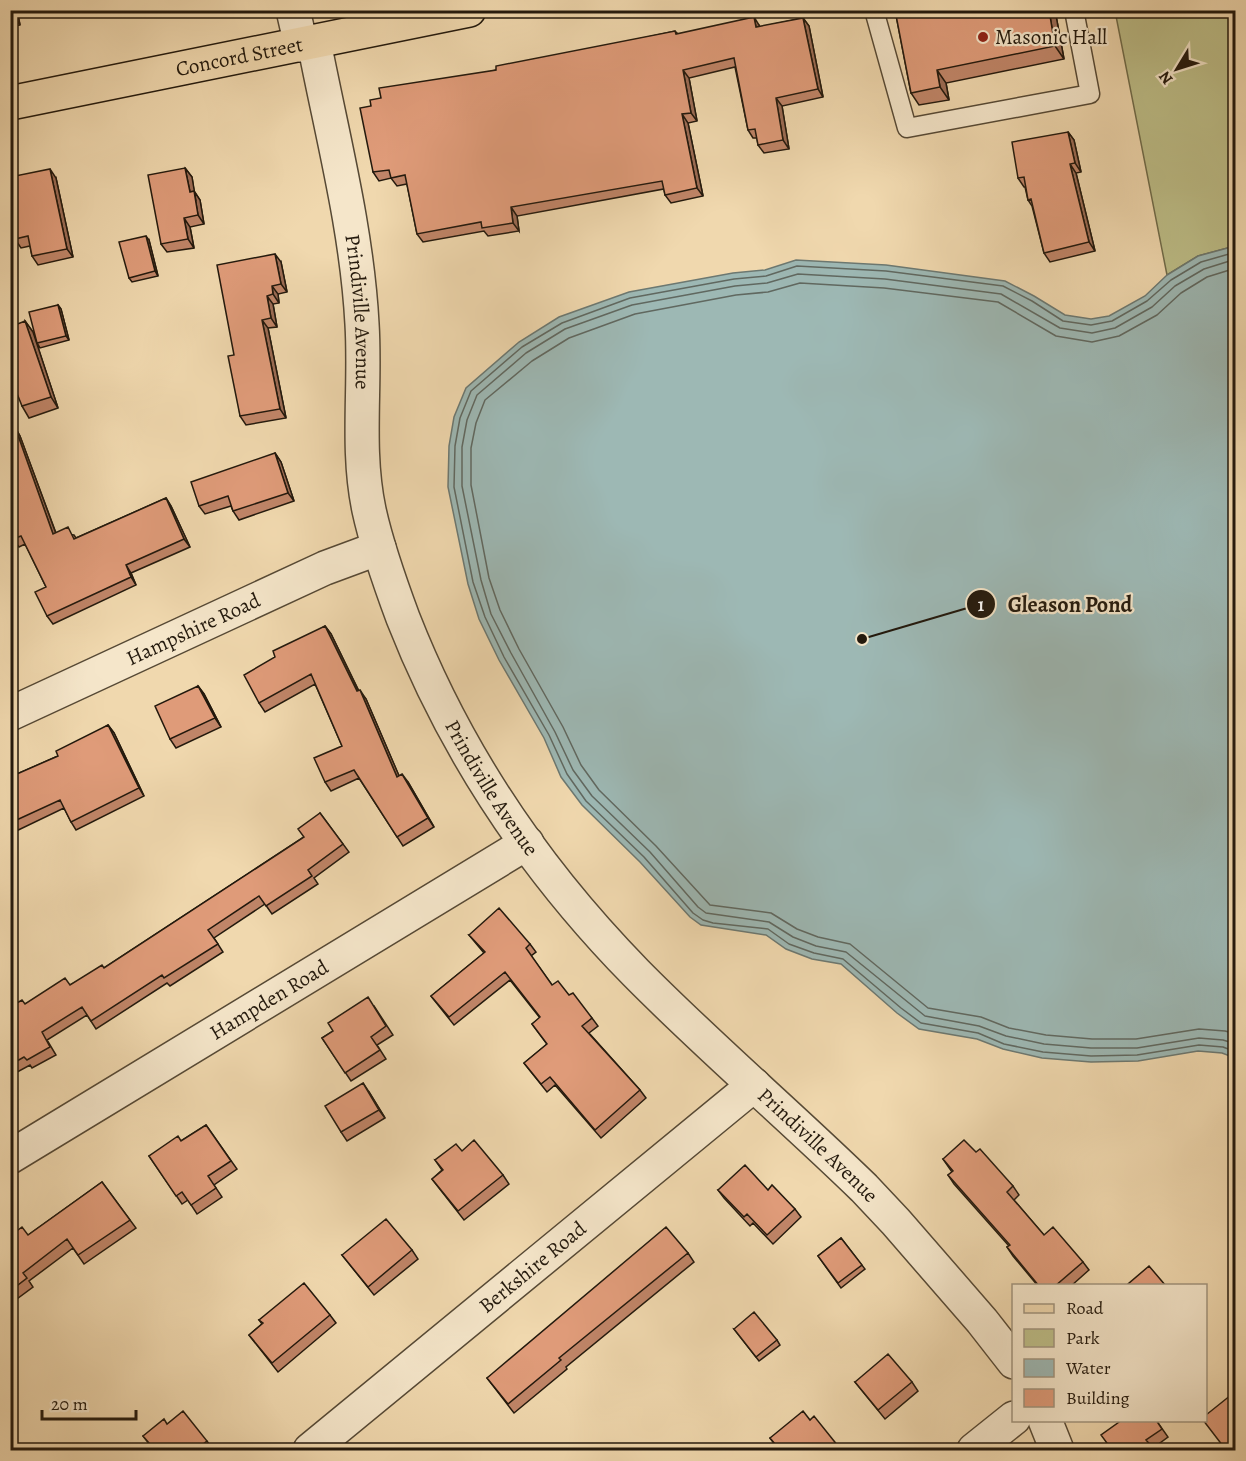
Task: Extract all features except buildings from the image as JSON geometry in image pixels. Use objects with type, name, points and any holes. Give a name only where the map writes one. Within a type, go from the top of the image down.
[{"type":"main road","name":"Concord Street","points":[[10,103],[469,10]]},
{"type":"street","name":"Prindiville Avenue","points":[[293,10],[307,43],[351,223],[358,278],[363,362],[361,424],[369,507],[379,548],[413,642],[450,723],[479,772],[527,843],[578,909],[635,972],[833,1158],[896,1222],[982,1321],[1012,1359]]},
{"type":"street","name":"Hampshire Road","points":[[10,714],[325,568],[379,548]]},
{"type":"street","name":"Hampden Road","points":[[10,1157],[527,843]]},
{"type":"street","name":"Berkshire Road","points":[[310,1450],[754,1085]]},
{"type":"street","points":[[974,1450],[1012,1420]]},
{"type":"street","points":[[1046,1422],[1057,1450]]},
{"type":"lane","points":[[874,10],[907,129],[1090,94],[1074,10]]},
{"type":"green space","points":[[1115,11],[1235,11],[1235,246],[1198,256],[1167,275]]},
{"type":"water","points":[[1235,246],[1235,1058],[1222,1053],[1198,1051],[1138,1061],[1091,1062],[1042,1058],[1003,1049],[977,1039],[919,1029],[841,964],[812,959],[786,949],[766,935],[701,925],[690,917],[640,862],[582,805],[561,777],[544,738],[499,660],[479,619],[468,584],[448,487],[449,446],[454,417],[466,388],[519,342],[559,317],[629,292],[733,273],[765,270],[796,260],[886,265],[1005,281],[1065,315],[1091,319],[1109,316],[1145,296],[1167,275],[1198,256]]},
{"type":"place","name":"Masonic Hall","points":[[983,37]]},
{"type":"place","name":"Gleason Pond","points":[[862,639]]}]
